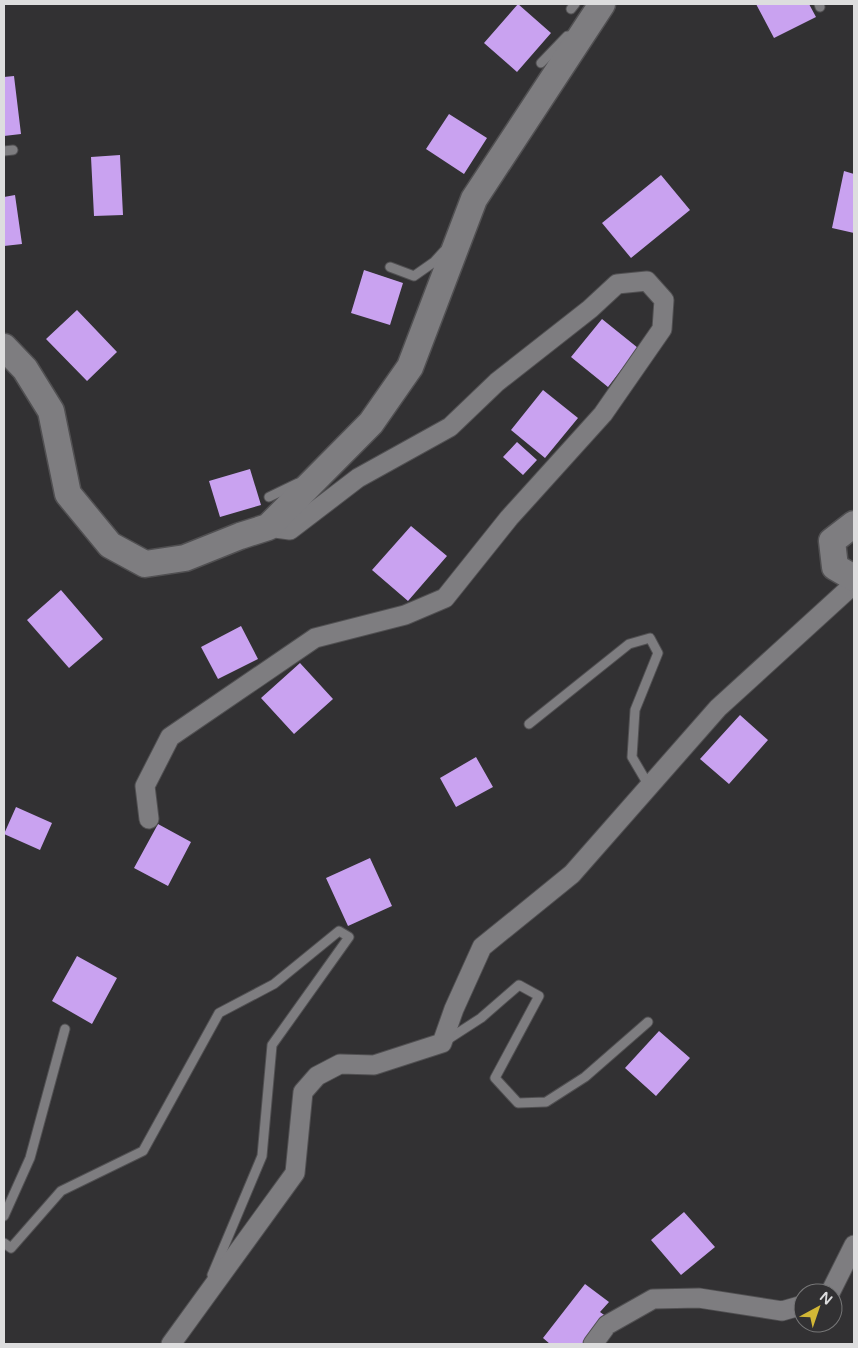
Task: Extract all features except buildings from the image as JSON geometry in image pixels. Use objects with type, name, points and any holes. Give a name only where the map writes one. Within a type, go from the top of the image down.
[{"type":"street","points":[[268,527],[371,423],[410,367],[474,199],[602,4]]},
{"type":"street","points":[[4,347],[25,368],[51,411],[68,494],[110,545],[145,564],[185,558],[268,527],[290,530],[358,478],[450,427],[497,382],[590,310],[617,284],[647,281],[664,300],[662,329],[603,414],[509,518],[445,598],[405,615],[315,638],[170,737],[145,786],[149,819]]},
{"type":"street","points":[[854,524],[832,541],[835,567],[854,578]]},
{"type":"street","points":[[171,1344],[295,1173],[303,1092],[317,1076],[340,1064],[374,1065],[442,1043],[454,1009],[482,947],[572,874],[718,708],[854,584]]},
{"type":"street","points":[[835,1283],[854,1245]]},
{"type":"street","points":[[593,1344],[607,1325],[653,1299],[699,1298],[782,1311],[793,1308]]},
{"type":"lane","points":[[541,63],[567,36],[583,34]]},
{"type":"lane","points":[[4,151],[14,150]]},
{"type":"lane","points":[[390,267],[414,276],[434,262],[461,234]]},
{"type":"lane","points":[[269,497],[323,472]]},
{"type":"lane","points":[[529,724],[629,644],[650,638],[658,652],[635,710],[632,757],[649,786]]},
{"type":"lane","points":[[4,1243],[11,1248],[61,1191],[143,1151],[219,1013],[274,984],[339,931],[349,937],[272,1045],[262,1156],[202,1301]]},
{"type":"lane","points":[[442,1043],[481,1018],[519,985],[538,996],[495,1078],[518,1103],[546,1102],[585,1076],[648,1022]]},
{"type":"lane","points":[[4,1216],[30,1158],[65,1029]]}]
